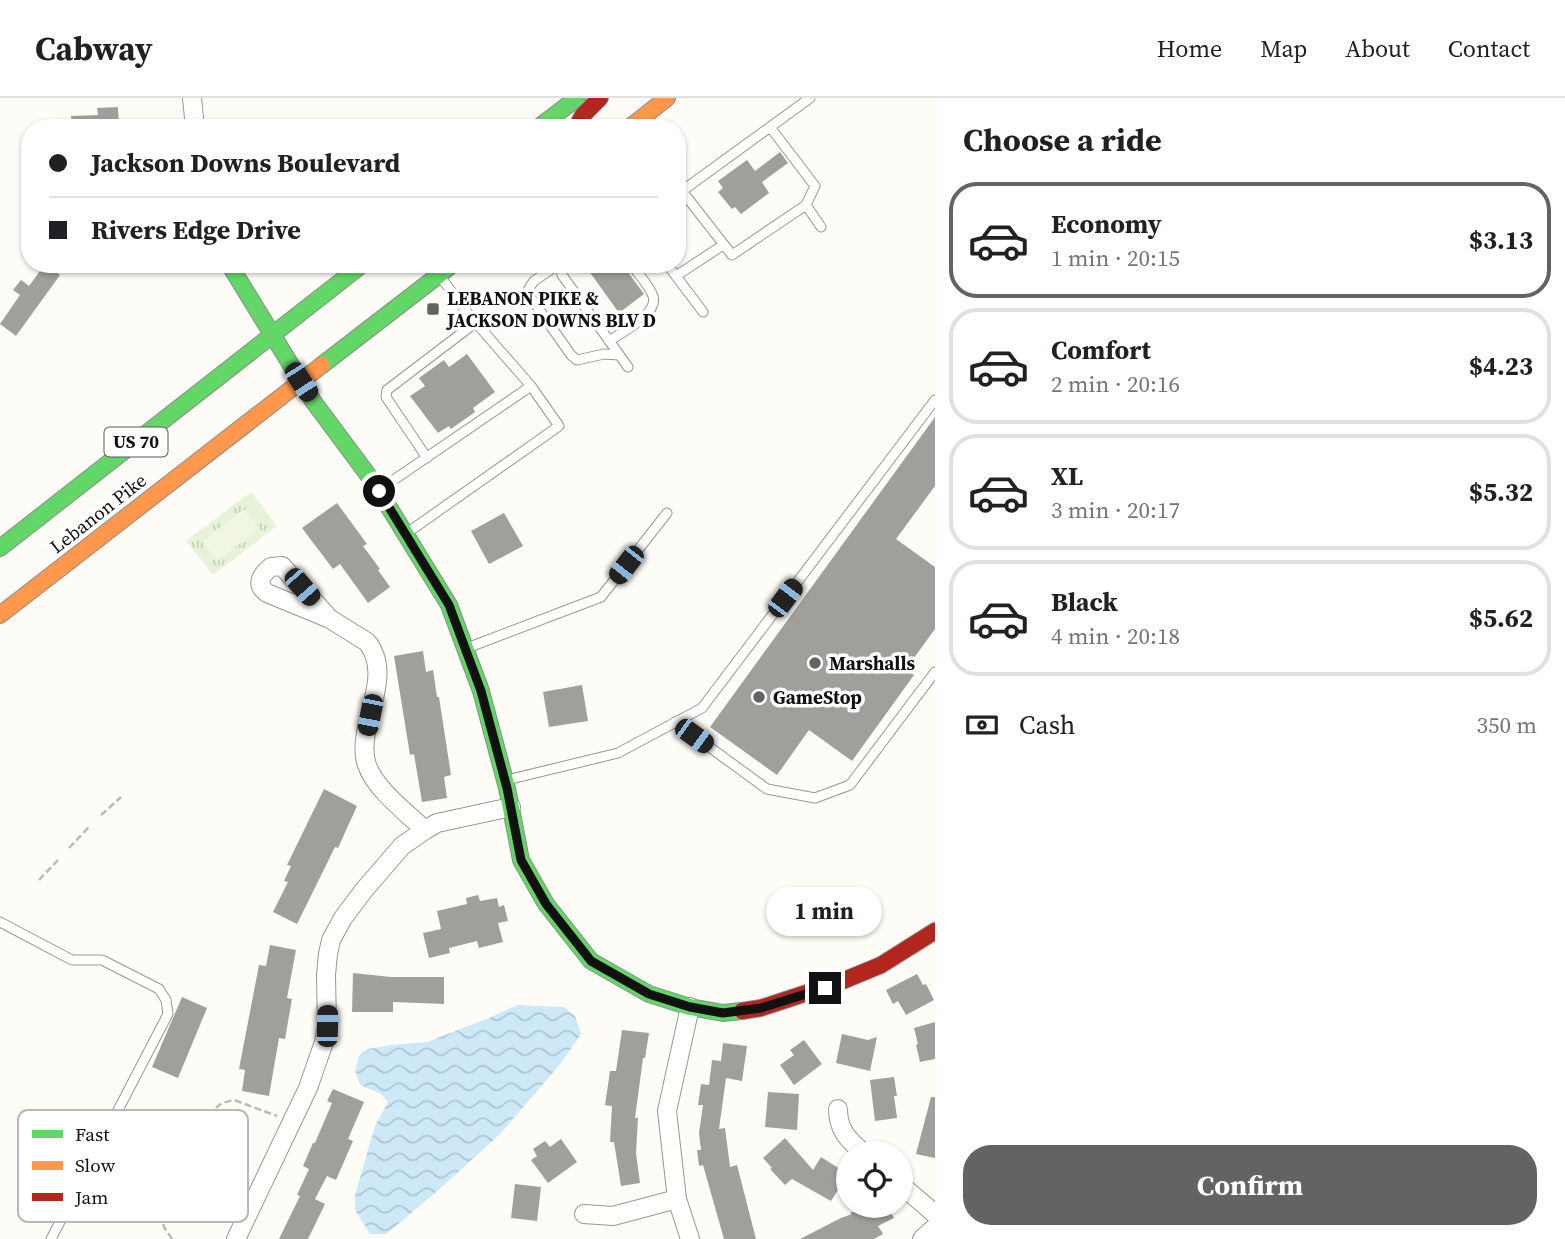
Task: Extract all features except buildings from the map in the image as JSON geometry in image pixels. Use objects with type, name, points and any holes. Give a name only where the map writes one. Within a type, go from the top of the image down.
[{"type":"main road","points":[[550,119],[577,98]]},
{"type":"main road","points":[[580,119],[600,98]]},
{"type":"main road","points":[[640,119],[667,98]]},
{"type":"main road","points":[[234,273],[301,382],[379,491],[449,605],[481,691],[505,781],[521,860],[546,904],[591,961],[649,994],[690,1007],[723,1013],[761,1008],[840,982],[934,934]]},
{"type":"main road","name":"Lebanon Pike","points":[[0,548],[352,273]]},
{"type":"main road","name":"Lebanon Pike","points":[[0,615],[442,273]]},
{"type":"street","points":[[192,98],[194,119]]},
{"type":"street","points":[[330,620],[367,642],[374,654],[378,677],[364,750],[367,766],[391,798],[425,831]]},
{"type":"street","points":[[248,1214],[308,1087],[324,1042],[328,1009],[326,975],[331,940],[343,918],[402,846],[437,823],[511,807]]},
{"type":"street","points":[[690,1007],[667,1111],[677,1199],[690,1239]]},
{"type":"street","points":[[838,1109],[838,1122],[850,1141]]},
{"type":"street","points":[[913,1195],[935,1214]]},
{"type":"street","points":[[584,1214],[613,1216],[677,1199]]},
{"type":"street","points":[[236,1239],[244,1222]]},
{"type":"street","points":[[922,1239],[935,1227]]},
{"type":"lane","points":[[686,188],[810,98]]},
{"type":"lane","points":[[686,196],[732,256],[806,205],[815,186],[770,127]]},
{"type":"lane","points":[[806,205],[821,227]]},
{"type":"lane","points":[[686,269],[723,245]]},
{"type":"lane","points":[[547,273],[534,281],[529,288],[531,298],[571,355],[577,360],[604,354],[619,355]]},
{"type":"lane","points":[[562,273],[628,367]]},
{"type":"lane","points":[[609,341],[644,317],[654,304],[653,296],[637,273]]},
{"type":"lane","points":[[674,273],[704,312]]},
{"type":"lane","points":[[676,276],[681,273]]},
{"type":"lane","points":[[405,534],[559,426],[531,386],[475,323],[439,275]]},
{"type":"lane","points":[[427,458],[387,397],[387,390],[475,323]]},
{"type":"lane","points":[[379,491],[531,386]]},
{"type":"lane","points":[[505,781],[618,753],[702,708],[935,400]]},
{"type":"lane","points":[[465,649],[601,597],[667,513]]},
{"type":"lane","points":[[675,722],[767,789],[814,798],[850,785],[935,672]]},
{"type":"lane","points":[[0,922],[72,960],[102,960],[159,989],[166,1000],[167,1014],[118,1110]]},
{"type":"lane","points":[[51,1239],[60,1222]]},
{"type":"path","points":[[100,815],[121,797]]},
{"type":"path","points":[[69,848],[89,827]]},
{"type":"path","points":[[39,880],[58,860]]},
{"type":"path","points":[[213,1110],[222,1103],[234,1100],[292,1123]]},
{"type":"path","points":[[163,1222],[172,1239]]},
{"type":"green space","points":[[251,492],[277,526],[213,575],[186,541]]},
{"type":"green space","points":[[244,509],[259,529],[217,561],[202,541]]},
{"type":"water","points":[[517,1005],[564,1007],[575,1016],[581,1034],[561,1063],[500,1134],[386,1234],[370,1234],[355,1210],[355,1195],[375,1126],[388,1102],[381,1094],[360,1085],[355,1070],[359,1056],[368,1049],[427,1042]]},
{"type":"traffic: fast","points":[[550,119],[577,98]]},
{"type":"traffic: fast","points":[[235,273],[313,401],[374,483],[449,605],[481,691],[507,788],[521,860],[546,904],[591,961],[649,994],[690,1007],[723,1013],[742,1011]]},
{"type":"traffic: fast","points":[[0,548],[351,273]]},
{"type":"traffic: fast","points":[[322,365],[441,273]]},
{"type":"traffic: slow","points":[[640,119],[667,98]]},
{"type":"traffic: slow","points":[[0,615],[322,365]]},
{"type":"traffic: jam","points":[[581,119],[600,98]]},
{"type":"traffic: jam","points":[[742,1011],[761,1008],[840,982],[881,965],[935,931]]},
{"type":"place","name":"LEBANON PIKE & JACKSON DOWNS BLV D","points":[[433,309]]},
{"type":"place","name":"Marshalls","points":[[815,663]]},
{"type":"place","name":"GameStop","points":[[759,697]]},
{"type":"route","points":[[379,491],[449,605],[481,691],[507,788],[521,860],[546,904],[591,961],[649,994],[690,1007],[723,1013],[761,1008],[825,988]]}]
